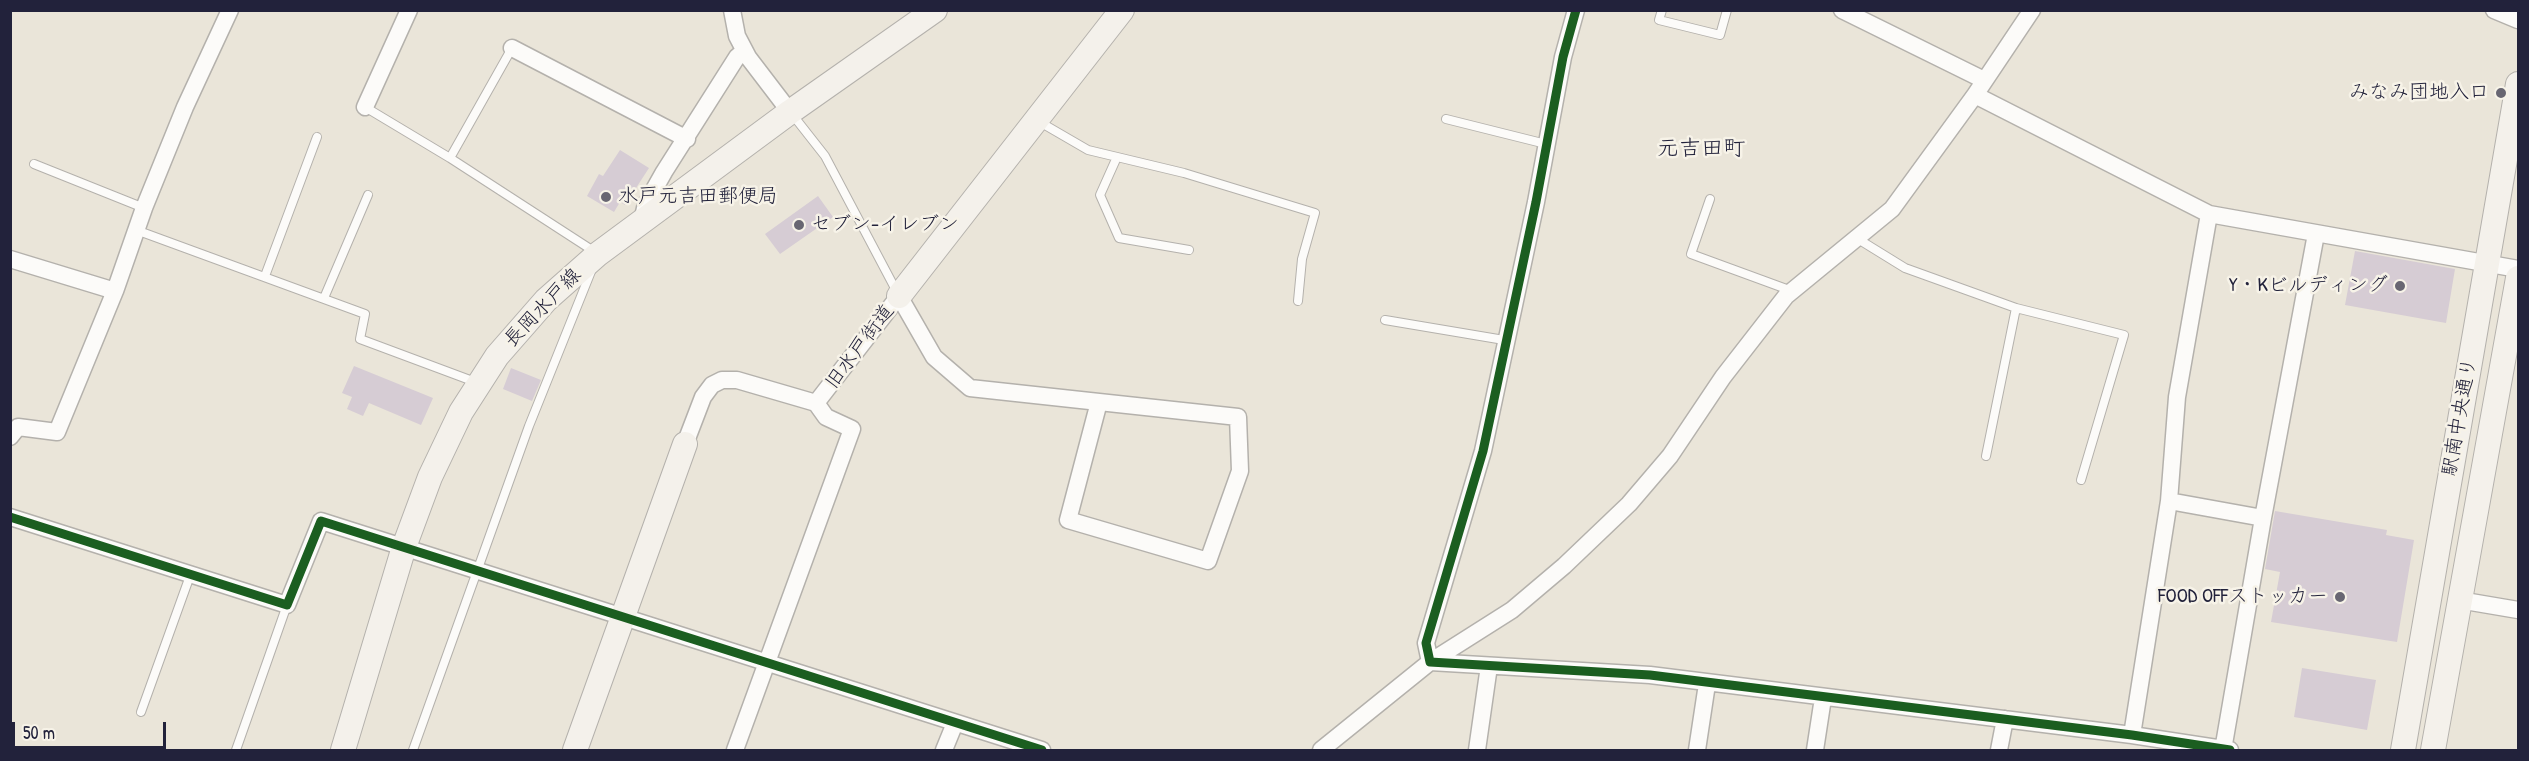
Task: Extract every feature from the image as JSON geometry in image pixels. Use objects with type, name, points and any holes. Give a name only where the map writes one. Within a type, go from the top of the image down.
[{"type":"street","points":[[10,437],[18,427],[57,432],[115,291],[144,208],[185,107],[230,10]]},
{"type":"street","points":[[365,107],[409,10]]},
{"type":"street","points":[[732,10],[737,36],[744,51],[790,112]]},
{"type":"street","name":"長岡水戸線","points":[[344,750],[404,548],[430,477],[460,412],[478,383],[524,323],[598,254],[790,112],[935,10]]},
{"type":"street","name":"旧水戸街道","points":[[574,750],[685,444],[703,397],[711,385],[722,380],[737,380],[816,403],[1122,10]]},
{"type":"street","points":[[1430,662],[1426,643],[1483,451],[1563,57],[1576,10]]},
{"type":"street","points":[[1842,10],[1984,80]]},
{"type":"street","points":[[1321,750],[1430,662],[1512,610],[1629,504],[1670,456],[1723,377],[1793,291],[1892,209],[1975,95],[2032,10]]},
{"type":"street","points":[[2494,10],[2518,20]]},
{"type":"street","points":[[512,48],[687,139]]},
{"type":"street","points":[[642,221],[646,204],[737,57],[744,51]]},
{"type":"street","name":"駅南中央通り","points":[[2403,750],[2518,84]]},
{"type":"street","points":[[1975,95],[2208,214],[2518,269]]},
{"type":"street","points":[[2132,735],[2169,501],[2177,398],[2208,214]]},
{"type":"street","points":[[1430,662],[1650,675],[1707,684],[2132,735],[2225,750],[2263,518],[2316,234]]},
{"type":"street","points":[[10,259],[115,291]]},
{"type":"street","name":"駅南中央通り","points":[[2433,750],[2518,278]]},
{"type":"street","points":[[899,296],[934,357],[970,388],[1238,417],[1240,471],[1208,561],[1068,520],[1099,402]]},
{"type":"street","points":[[735,750],[852,429],[826,417],[816,403]]},
{"type":"street","points":[[2169,501],[2263,518]]},
{"type":"street","points":[[10,517],[287,605],[321,521],[1042,750]]},
{"type":"street","points":[[2459,600],[2518,610]]},
{"type":"street","points":[[1478,750],[1489,666]]},
{"type":"street","points":[[1697,750],[1707,684]]},
{"type":"street","points":[[1815,750],[1823,698]]},
{"type":"street","points":[[1999,750],[2005,719]]},
{"type":"street","points":[[944,750],[955,723]]},
{"type":"lane","points":[[1662,10],[1659,20],[1720,35],[1727,10]]},
{"type":"lane","points":[[450,158],[512,48]]},
{"type":"lane","points":[[365,107],[450,158],[598,254],[529,426],[413,750]]},
{"type":"lane","points":[[790,112],[825,156],[899,296]]},
{"type":"lane","points":[[1446,119],[1546,144]]},
{"type":"lane","points":[[1035,120],[1088,150],[1184,173],[1314,213],[1302,259],[1298,302]]},
{"type":"lane","points":[[265,276],[317,137]]},
{"type":"lane","points":[[1117,157],[1100,195],[1119,238],[1189,250]]},
{"type":"lane","points":[[34,164],[144,208]]},
{"type":"lane","points":[[324,298],[368,195]]},
{"type":"lane","points":[[1710,199],[1691,254],[1793,291]]},
{"type":"lane","points":[[136,230],[365,314],[360,339],[478,383]]},
{"type":"lane","points":[[1858,239],[1905,268],[2016,308],[2124,335],[2081,480]]},
{"type":"lane","points":[[1986,456],[2016,308]]},
{"type":"lane","points":[[1385,320],[1504,340]]},
{"type":"lane","points":[[141,712],[191,573]]},
{"type":"lane","points":[[236,750],[287,605]]},
{"type":"building","points":[[620,150],[649,168],[625,205],[620,202],[614,212],[587,196],[599,174],[603,176]]},
{"type":"building","name":"セブン-イレブン","points":[[818,196],[833,217],[780,254],[765,234]]},
{"type":"building","name":"Y・Kビルディング","points":[[2355,251],[2455,269],[2446,323],[2345,305]]},
{"type":"building","points":[[354,366],[433,398],[421,425],[369,403],[363,416],[347,409],[352,397],[342,393]]},
{"type":"building","points":[[511,368],[541,380],[532,401],[503,389]]},
{"type":"building","name":"FOOD OFFストッカー","points":[[2275,511],[2387,530],[2386,535],[2414,540],[2397,642],[2271,622],[2280,572],[2265,569]]},
{"type":"building","points":[[2302,668],[2376,680],[2367,730],[2294,717]]},
{"type":"cycle path","points":[[1576,10],[1563,57],[1536,202],[1483,451],[1426,643],[1430,662],[1650,675],[2132,735],[2230,750]]},
{"type":"cycle path","points":[[10,517],[287,605],[321,521],[1042,750]]},
{"type":"place","name":"みなみ団地入口","points":[[2501,93]]},
{"type":"place","name":"水戸元吉田郵便局","points":[[606,197]]},
{"type":"place","name":"セブン-イレブン","points":[[799,225]]},
{"type":"place","name":"Y・Kビルディング","points":[[2400,286]]},
{"type":"place","name":"FOOD OFFストッカー","points":[[2340,597]]},
{"type":"district","name":"元吉田町","points":[[1701,149]]}]
